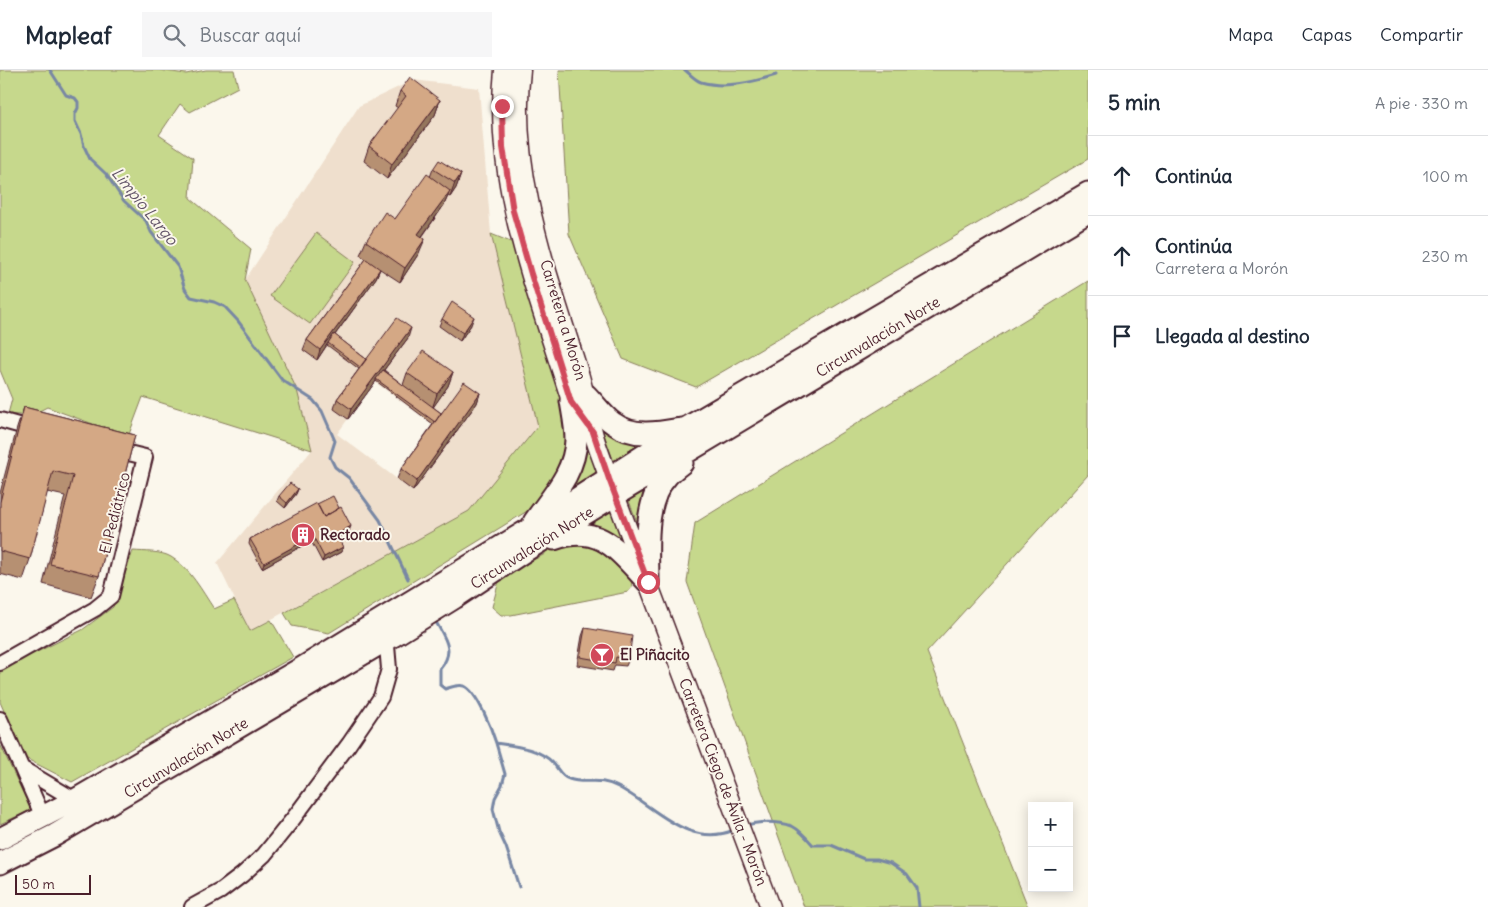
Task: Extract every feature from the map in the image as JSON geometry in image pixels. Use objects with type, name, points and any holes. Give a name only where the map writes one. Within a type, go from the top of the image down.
[{"type":"highway","name":"Circunvalación Norte","points":[[385,628],[454,598],[526,550],[612,487],[688,427],[1088,193]]},
{"type":"highway","name":"Circunvalación Norte","points":[[0,863],[72,825],[385,628],[530,529],[717,433],[1088,212]]},
{"type":"highway","points":[[579,398],[626,430],[642,434],[688,427]]},
{"type":"highway","points":[[530,529],[567,476],[575,451],[579,398]]},
{"type":"highway","points":[[648,582],[649,518],[655,497],[666,477],[717,433]]},
{"type":"highway","points":[[526,550],[568,534],[588,534],[604,540],[619,552],[648,582]]},
{"type":"highway","name":"Circunvalación Norte","points":[[0,839],[307,676]]},
{"type":"highway","points":[[41,842],[43,817],[72,825]]},
{"type":"main road","name":"Carretera a Morón","points":[[504,70],[502,106],[503,147],[522,209],[546,267],[579,398],[593,432]]},
{"type":"main road","name":"Carretera a Morón","points":[[521,70],[519,82],[522,209]]},
{"type":"main road","name":"Carretera Ciego de Ávila - Morón","points":[[593,432],[770,907]]},
{"type":"street","points":[[0,420],[45,432]]},
{"type":"street","name":"El Pediátrico","points":[[0,663],[95,609],[111,596],[146,457],[100,446]]},
{"type":"street","points":[[192,907],[221,891],[242,875],[264,854],[293,819],[349,744],[381,697],[389,669],[385,628]]},
{"type":"street","points":[[0,719],[43,817]]},
{"type":"street","points":[[23,769],[75,800]]},
{"type":"shaded area","points":[[413,80],[479,88],[491,234],[538,426],[469,511],[250,631],[217,563],[312,450],[297,390],[245,280],[359,106]],"holes":[[[375,382],[435,426],[397,479],[337,434]]]},
{"type":"green space","points":[[0,70],[158,70],[186,74],[206,70],[234,70],[238,87],[190,112],[180,104],[159,135],[193,158],[190,198],[251,249],[245,280],[297,390],[312,450],[143,397],[128,437],[47,407],[30,416],[8,414],[12,399],[0,370]]},
{"type":"green space","points":[[559,70],[1088,70],[1088,159],[696,387],[623,359],[569,234]]},
{"type":"green space","points":[[316,233],[355,262],[310,324],[270,296]]},
{"type":"green space","points":[[491,234],[518,245],[568,428],[566,455],[537,505],[329,633],[292,626],[284,613],[469,511],[538,426]]},
{"type":"green space","points":[[1088,281],[1088,475],[927,652],[1028,907],[804,907],[687,582],[695,523]]},
{"type":"green space","points":[[596,412],[660,439],[615,465]]},
{"type":"green space","points":[[583,435],[591,452],[597,475],[556,499]]},
{"type":"green space","points":[[670,466],[642,535],[626,493]]},
{"type":"green space","points":[[610,505],[628,553],[571,526]]},
{"type":"green space","points":[[601,543],[631,579],[632,587],[628,592],[511,615],[501,615],[492,607],[500,577],[545,554],[544,549],[552,545]]},
{"type":"green space","points":[[133,551],[163,554],[178,562],[195,580],[214,609],[234,600],[250,631],[271,620],[293,657],[72,782],[25,758],[0,702],[0,670],[82,630],[113,607]]},
{"type":"green space","points":[[0,744],[31,810],[0,824]]},
{"type":"building","points":[[410,77],[440,100],[392,164],[369,146],[406,96],[400,91]]},
{"type":"building","points":[[439,160],[461,174],[455,183],[433,169]]},
{"type":"building","points":[[427,174],[450,191],[418,234],[425,239],[405,268],[366,241],[385,212],[395,219]]},
{"type":"building","points":[[366,259],[380,269],[320,350],[307,340]]},
{"type":"building","points":[[452,302],[474,317],[463,333],[442,319]]},
{"type":"building","points":[[397,318],[411,328],[351,409],[337,399]]},
{"type":"building","points":[[334,334],[366,359],[360,367],[328,343]]},
{"type":"building","points":[[423,351],[453,372],[437,394],[407,373]]},
{"type":"building","points":[[383,370],[441,413],[435,422],[376,379]]},
{"type":"building","points":[[464,382],[480,393],[417,481],[401,469]]},
{"type":"building","points":[[24,407],[135,435],[99,576],[50,564],[73,476],[53,471],[30,559],[0,551],[0,502]]},
{"type":"building","points":[[290,483],[298,489],[287,503],[279,496]]},
{"type":"building","points":[[333,496],[339,508],[324,517],[317,504]]},
{"type":"building","name":"Rectorado","points":[[317,503],[324,517],[341,507],[351,526],[336,535],[343,547],[324,557],[313,536],[264,563],[250,539]]},
{"type":"building","points":[[585,628],[632,636],[629,659],[616,657],[615,663],[580,657]]},
{"type":"waterway","name":"Limpio Largo","points":[[50,70],[66,95],[75,98],[78,102],[75,121],[90,159],[106,174],[124,201],[146,221],[151,232],[178,267],[185,289],[191,297],[214,302],[225,307],[238,321],[282,380],[313,400],[322,411],[335,441],[330,457],[335,467],[349,478],[380,520],[408,579]]},
{"type":"waterway","points":[[685,70],[699,81],[720,85],[748,82],[776,75]]},
{"type":"waterway","name":"Limpio Largo","points":[[436,622],[446,640],[448,651],[445,663],[440,669],[440,685],[445,689],[460,685],[469,689],[479,703],[496,743],[526,748],[541,754],[569,779],[575,781],[598,781],[618,787],[687,830],[702,834],[717,834],[734,830]]},
{"type":"waterway","points":[[496,743],[505,774],[495,798],[493,809],[499,832],[519,887]]},
{"type":"waterway","name":"Limpio Largo","points":[[744,826],[761,822],[787,824],[798,830],[813,845],[831,845],[864,859],[877,859],[891,863],[907,874],[917,888],[919,907]]},
{"type":"place","name":"Rectorado","points":[[303,535]]},
{"type":"place","name":"El Piñacito","points":[[602,655]]},
{"type":"route","points":[[502,106],[503,147],[513,211],[531,274],[571,402],[593,432],[648,582]]}]
